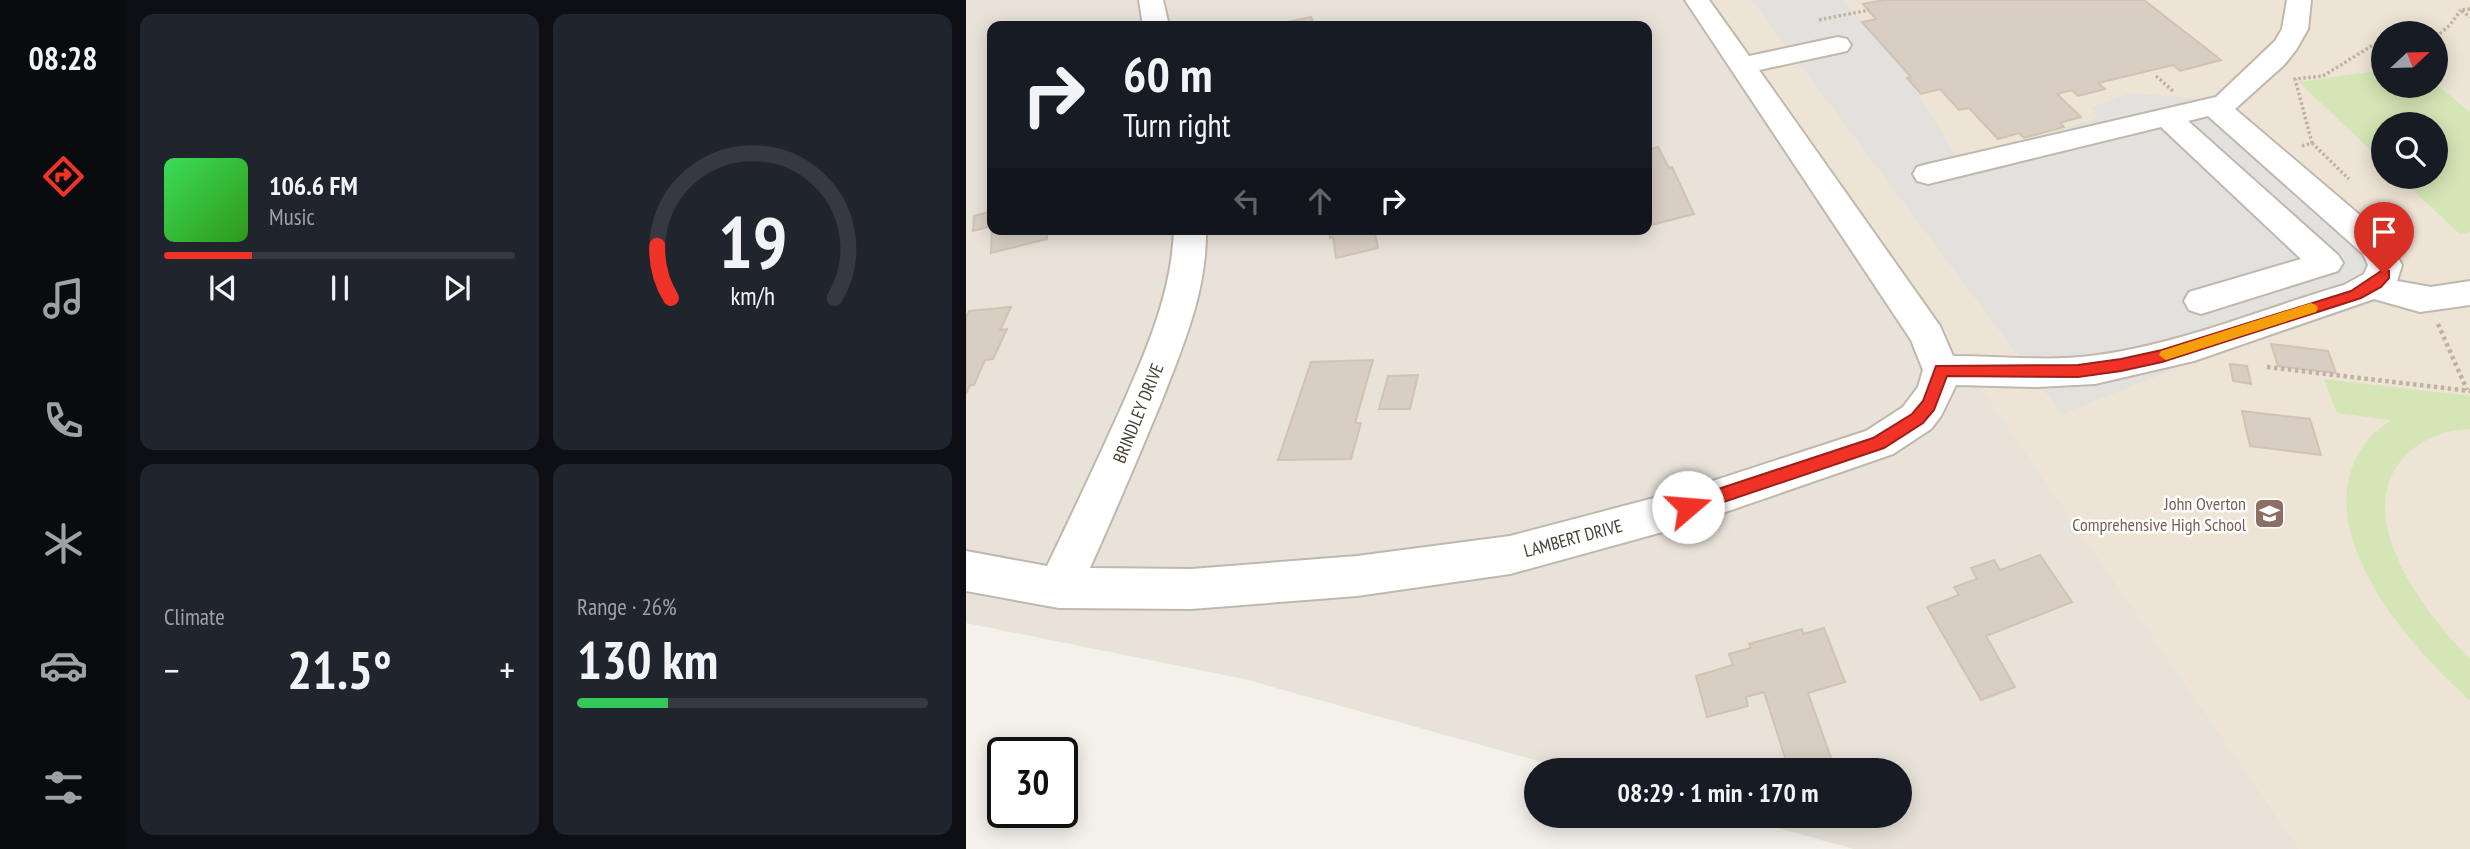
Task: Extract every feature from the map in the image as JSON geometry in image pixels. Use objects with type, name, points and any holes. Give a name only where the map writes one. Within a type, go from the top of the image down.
[{"type":"street","points":[[1151,0],[1155,21]]},
{"type":"street","points":[[1697,0],[1740,66],[1914,314],[1936,354],[1941,370],[2078,371],[2121,365],[2162,356],[2356,294],[2373,285],[2384,274],[2385,265],[2376,247],[2270,154],[2192,111]]},
{"type":"street","points":[[1928,174],[2226,103],[2275,59],[2287,44],[2295,29],[2298,0]]},
{"type":"street","points":[[1740,66],[1838,45]]},
{"type":"street","points":[[2192,111],[2326,262],[2201,301]]},
{"type":"street","name":"BRINDLEY DRIVE","points":[[1059,588],[1110,480],[1170,334],[1189,258],[1190,235]]},
{"type":"street","points":[[2373,285],[2400,298],[2415,301],[2470,293]]},
{"type":"street","name":"LAMBERT DRIVE","points":[[966,571],[1059,588],[1191,590],[1445,566],[1510,555],[1688,507],[1879,443],[1923,412],[1937,387],[1941,370]]},
{"type":"path","points":[[2448,27],[2461,10],[2470,9]]},
{"type":"path","points":[[1819,20],[1869,10]]},
{"type":"path","points":[[2461,10],[2470,17]]},
{"type":"path","points":[[2270,154],[2312,143],[2295,79],[2323,76],[2371,46]]},
{"type":"path","points":[[2156,76],[2192,111]]},
{"type":"path","points":[[2437,322],[2468,391]]},
{"type":"path","points":[[2267,367],[2468,391]]},
{"type":"shaded area","points":[[966,0],[1714,0],[2300,849],[1854,849],[1778,828],[1912,828],[1912,758],[1528,758],[1244,679],[966,623]]},
{"type":"shaded area","name":"John Overton Comprehensive High School","points":[[1714,0],[2470,0],[2470,849],[2300,849]]},
{"type":"shaded area","points":[[1752,0],[1842,0],[1906,72],[1958,160],[2098,118],[2091,107],[2131,93],[2202,99],[2404,275],[2400,295],[2200,359],[2062,414]]},
{"type":"green space","points":[[2371,72],[2371,98],[2448,98],[2448,94],[2470,112],[2470,232],[2460,234],[2412,189],[2448,189],[2448,112],[2371,112],[2371,151],[2299,82]]},
{"type":"green space","points":[[2324,379],[2470,396],[2470,429],[2436,436],[2407,454],[2390,478],[2385,505],[2389,534],[2415,591],[2433,617],[2470,659],[2470,700],[2420,650],[2395,618],[2372,584],[2356,549],[2347,513],[2349,478],[2364,445],[2376,431],[2391,420],[2337,413]]},
{"type":"building","points":[[1884,0],[2144,0],[2221,60],[2180,71],[2173,65],[2098,83],[2105,89],[2078,96],[2072,90],[2057,94],[2081,117],[2060,123],[2064,127],[2024,138],[2019,133],[1998,139],[1969,108],[1959,110],[1940,89],[1921,94],[1907,78],[1911,77],[1862,22],[1876,19],[1863,4]]},
{"type":"building","points":[[1311,17],[1313,21],[1292,21]]},
{"type":"building","points":[[1658,147],[1669,168],[1672,167],[1694,214],[1652,225],[1652,149]]},
{"type":"building","points":[[987,212],[987,227],[973,231],[974,216]]},
{"type":"building","points":[[992,235],[1047,235],[1047,239],[991,253]]},
{"type":"building","points":[[1330,235],[1375,235],[1378,248],[1336,258],[1333,237],[1330,238]]},
{"type":"building","points":[[1011,307],[1000,330],[1007,329],[993,359],[985,360],[974,385],[970,385],[966,394],[966,317],[969,311]]},
{"type":"building","points":[[2271,344],[2328,351],[2336,373],[2278,366]]},
{"type":"building","points":[[1373,360],[1355,423],[1361,423],[1351,459],[1278,460],[1311,362]]},
{"type":"building","points":[[2230,364],[2247,366],[2251,384],[2233,381]]},
{"type":"building","points":[[1418,375],[1410,409],[1379,409],[1388,376]]},
{"type":"building","points":[[2242,411],[2310,419],[2321,455],[2250,446]]},
{"type":"building","points":[[2040,555],[2072,602],[1986,636],[2015,687],[1981,700],[1927,607],[1959,595],[1954,587],[1977,579],[1971,568],[1994,560],[2000,570]]},
{"type":"building","points":[[1824,628],[1845,682],[1808,693],[1831,758],[1785,758],[1764,692],[1746,697],[1748,706],[1707,717],[1696,676],[1733,665],[1729,654],[1751,648],[1749,644],[1802,629],[1803,634]]},
{"type":"slow traffic","points":[[2166,355],[2311,308]]},
{"type":"place","name":"John Overton Comprehensive High School","points":[[2269,513]]},
{"type":"route","points":[[1688,507],[1879,443],[1917,418],[1928,405],[1937,387],[1941,370],[2078,371],[2121,365],[2162,356],[2356,294],[2376,283],[2384,274]]}]
